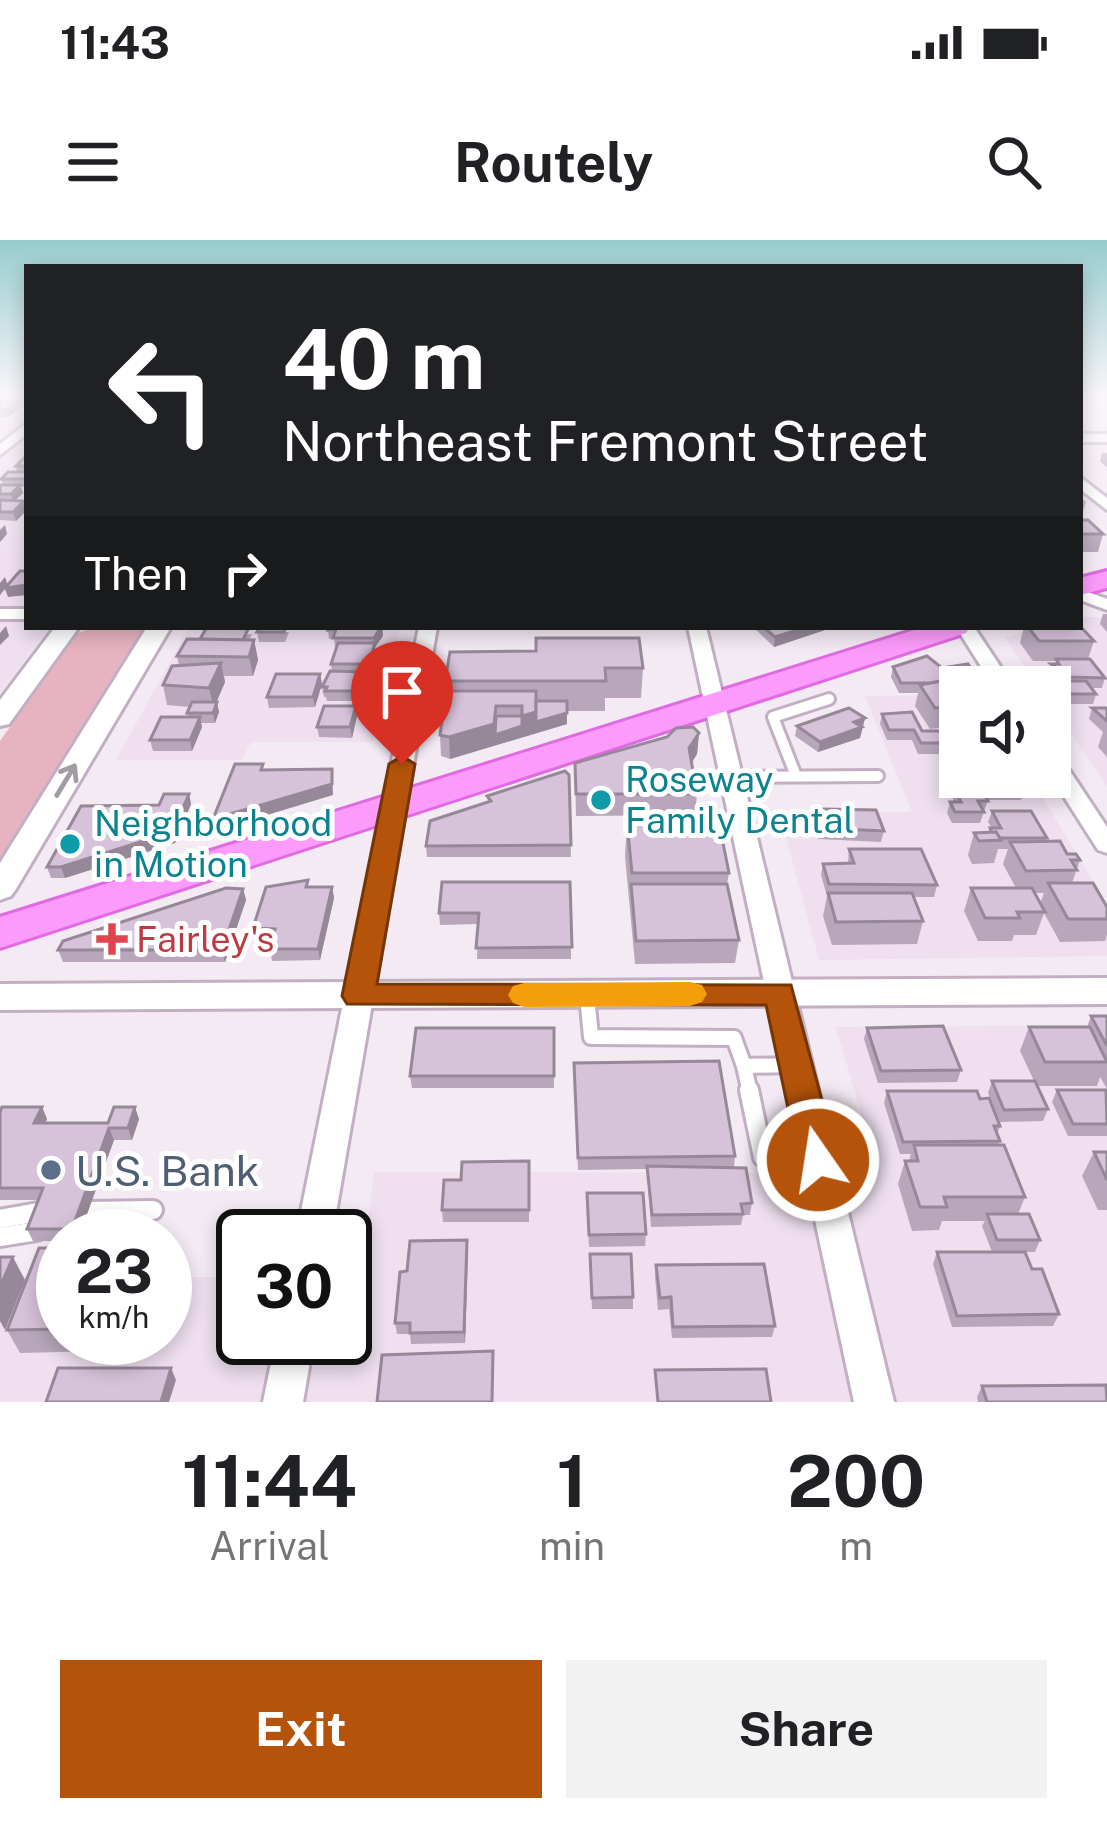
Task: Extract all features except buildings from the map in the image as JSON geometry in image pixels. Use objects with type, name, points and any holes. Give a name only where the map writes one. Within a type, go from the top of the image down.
[{"type":"main road","points":[[0,933],[946,630]]},
{"type":"street","points":[[1083,485],[1107,506]]},
{"type":"street","points":[[0,718],[65,630]]},
{"type":"street","points":[[2,884],[157,630]]},
{"type":"street","points":[[319,1209],[427,630]]},
{"type":"street","points":[[698,630],[874,1402]]},
{"type":"street","points":[[967,630],[990,666]]},
{"type":"street","points":[[1071,790],[1107,845]]},
{"type":"street","points":[[0,997],[1107,991]]},
{"type":"street","points":[[283,1402],[290,1365]]},
{"type":"lane","points":[[796,776],[773,717],[829,699]]},
{"type":"lane","points":[[731,777],[878,776]]},
{"type":"lane","points":[[587,994],[591,1037],[734,1038],[741,1047],[763,1157],[818,1160]]},
{"type":"lane","points":[[745,1066],[796,1065]]},
{"type":"lane","points":[[0,1220],[36,1213]]},
{"type":"lane","points":[[0,1238],[36,1231]]},
{"type":"shaded area","points":[[0,450],[24,450],[24,630],[48,630],[0,693]]},
{"type":"shaded area","points":[[1083,617],[1107,617],[1107,786],[1071,734],[1071,666],[1024,666],[1005,638],[1028,630],[1083,630]]},
{"type":"shaded area","points":[[145,630],[0,865],[0,741],[77,633]]},
{"type":"shaded area","points":[[187,630],[399,630],[373,742],[251,742],[242,760],[116,760]]},
{"type":"shaded area","points":[[939,695],[939,798],[1043,798],[1107,904],[1107,956],[819,960],[779,812],[912,812],[865,696]]},
{"type":"shaded area","points":[[1107,1025],[1107,1402],[0,1402],[0,1276],[36,1276],[36,1365],[192,1365],[192,1277],[216,1277],[216,1365],[372,1365],[370,1209],[374,1172],[878,1173],[836,1027]]},
{"type":"slow traffic","points":[[524,995],[690,994]]},
{"type":"place","name":"Roseway Family Dental","points":[[601,800]]},
{"type":"place","name":"Neighborhood in Motion","points":[[70,844]]},
{"type":"place","name":"Fairley's","points":[[112,939]]},
{"type":"place","name":"U.S. Bank","points":[[51,1170]]},
{"type":"route","points":[[402,764],[359,996],[779,993],[818,1160]]}]
